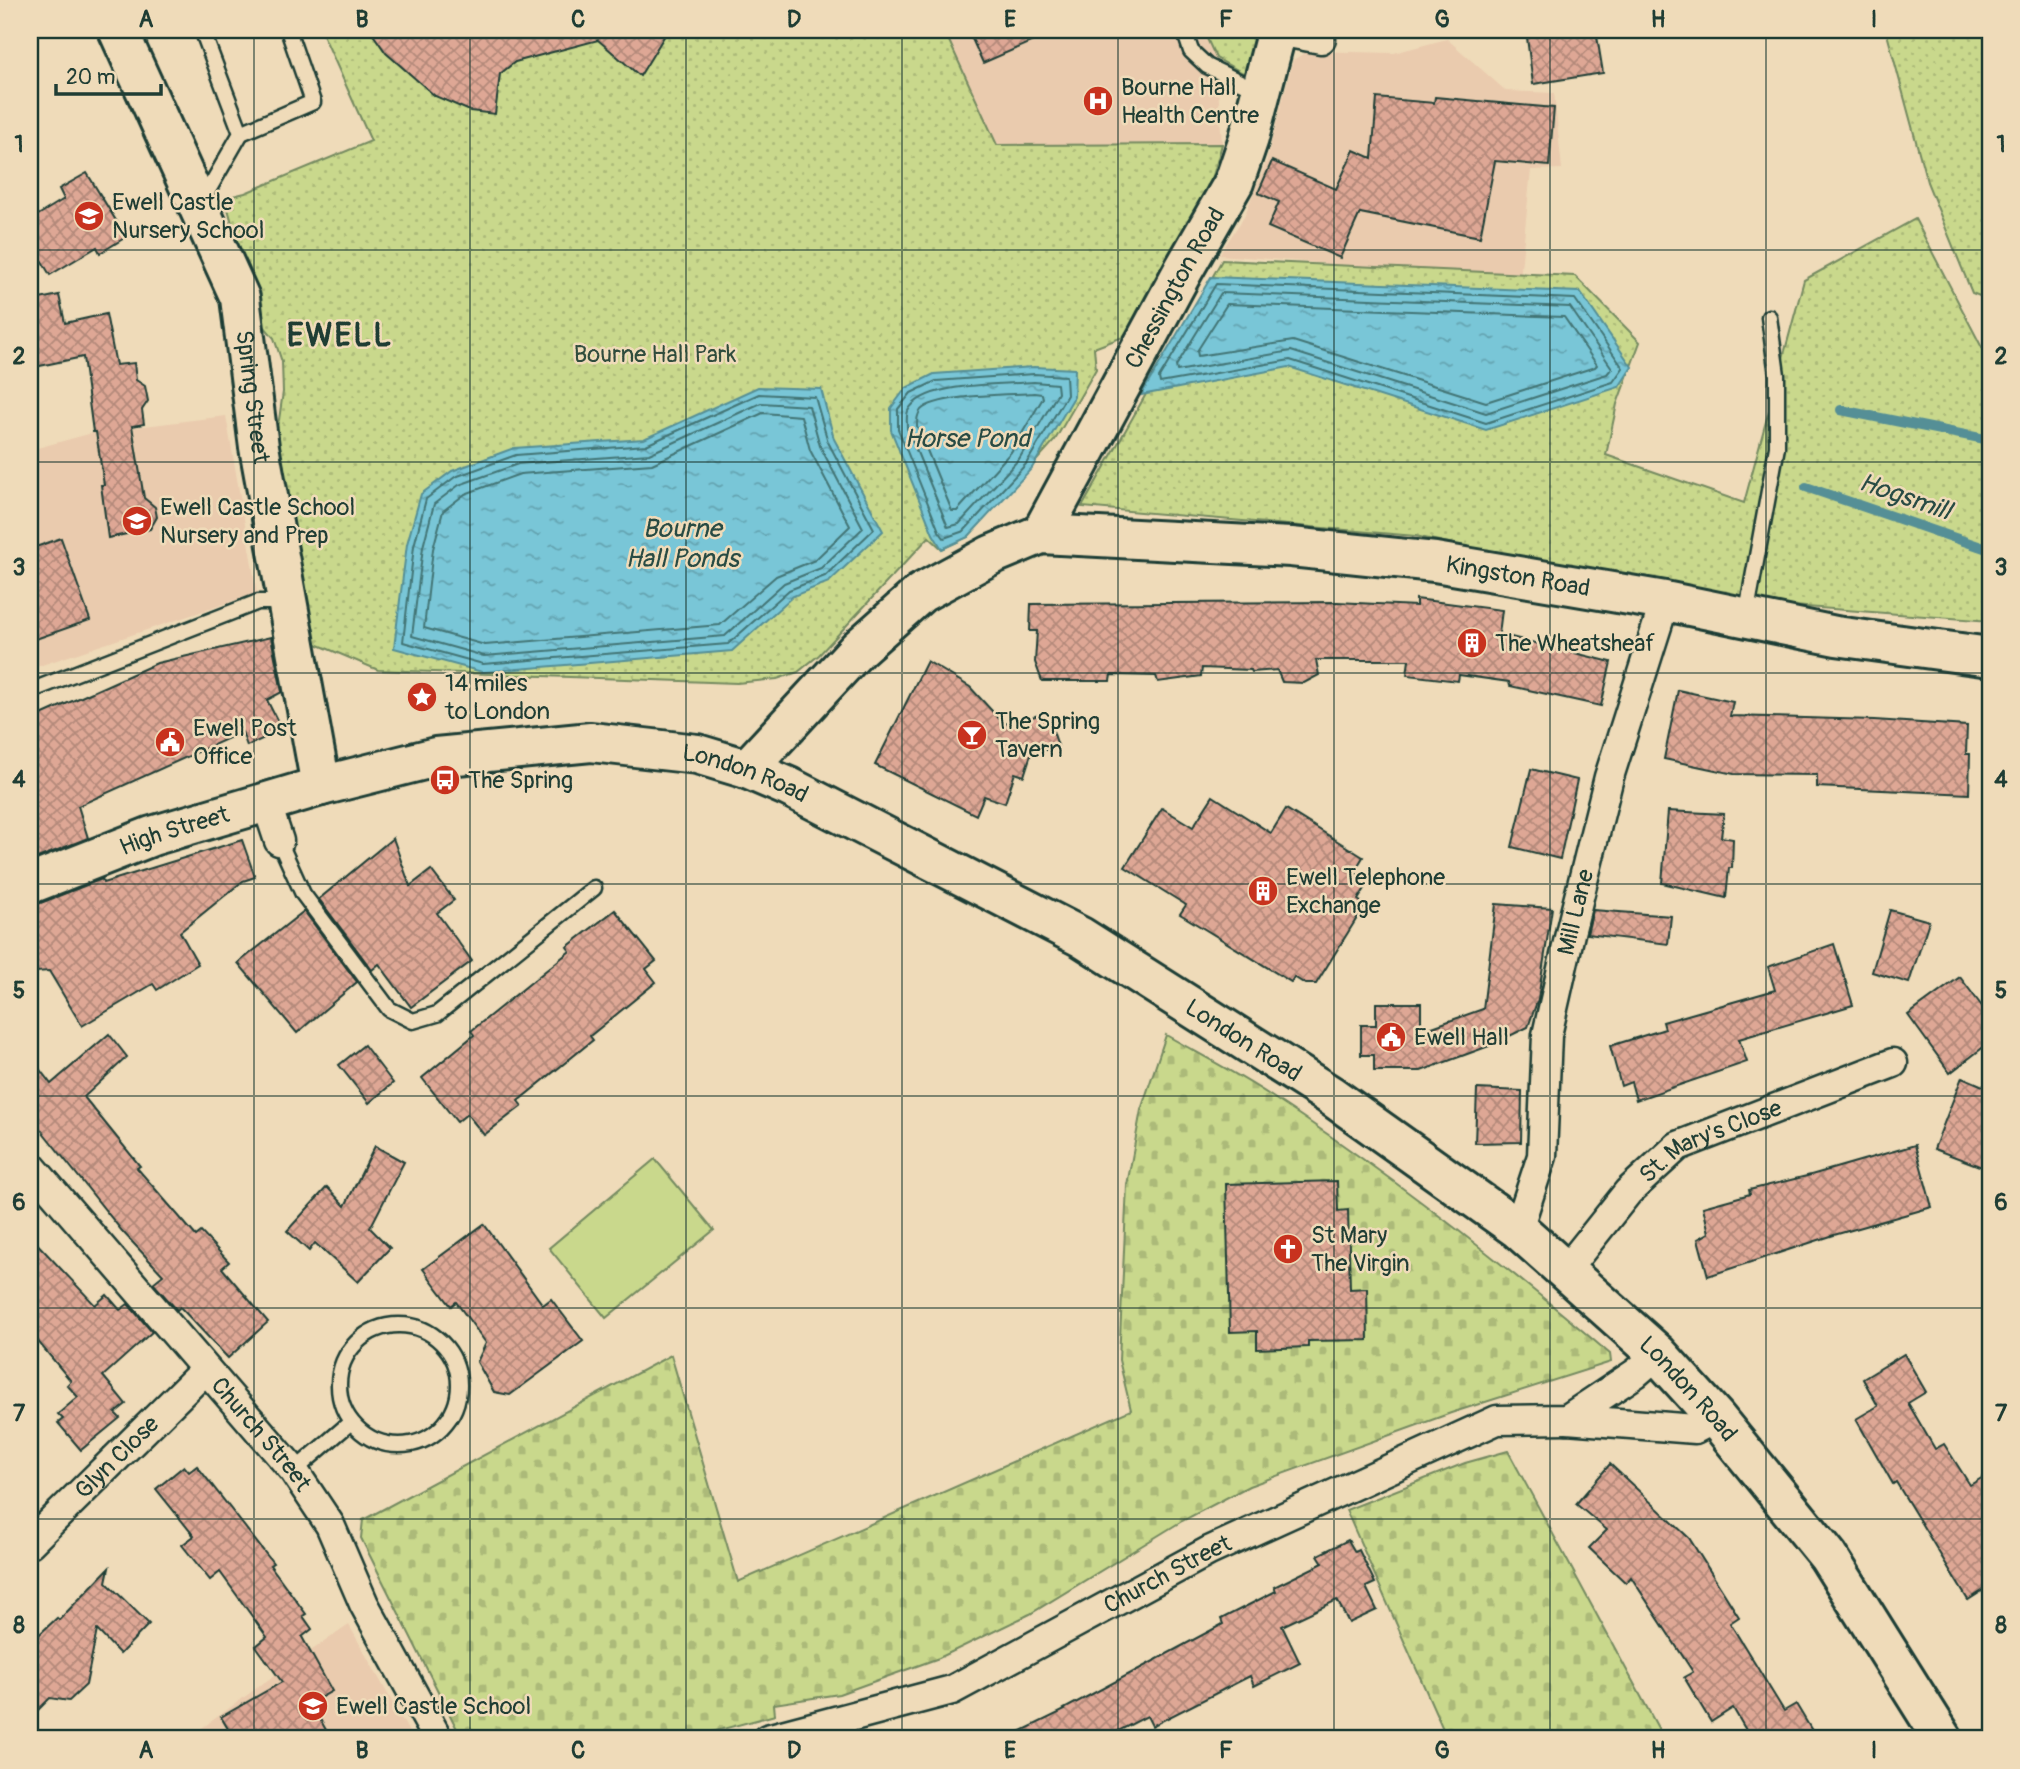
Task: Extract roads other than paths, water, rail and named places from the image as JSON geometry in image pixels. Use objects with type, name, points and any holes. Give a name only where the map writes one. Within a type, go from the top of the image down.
[{"type":"main road","name":"Spring Street","points":[[118,30],[240,298],[260,447],[321,786]]},
{"type":"main road","name":"Chessington Road","points":[[1041,534],[1234,182],[1277,31]]},
{"type":"main road","name":"Kingston Road","points":[[1041,534],[1291,547],[1435,562],[1665,601],[1836,636],[1990,657]]},
{"type":"main road","points":[[747,769],[858,649],[921,593],[991,555],[1041,534]]},
{"type":"main road","name":"London Road","points":[[321,786],[436,757],[592,742],[697,754],[747,769],[789,787],[1081,937],[1330,1095],[1518,1229],[1658,1354],[1716,1418],[1828,1556],[1943,1739]]},
{"type":"main road","name":"High Street","points":[[30,884],[152,835],[321,786]]},
{"type":"street","points":[[1277,31],[1321,39]]},
{"type":"street","name":"Mill Lane","points":[[1518,1229],[1542,1156],[1547,1035],[1571,929],[1609,776],[1665,601]]},
{"type":"street","points":[[266,802],[279,841]]},
{"type":"street","name":"St. Mary's Close","points":[[1565,1271],[1628,1192],[1678,1146],[1893,1063]]},
{"type":"street","name":"Church Street","points":[[30,1165],[205,1370],[234,1399],[293,1471],[330,1525],[364,1604],[438,1739]]},
{"type":"street","points":[[1567,1419],[1636,1373],[1658,1354]]},
{"type":"street","name":"Glyn Close","points":[[30,1543],[205,1370]]},
{"type":"street","name":"Church Street","points":[[767,1739],[952,1690],[1209,1551],[1497,1420],[1567,1419],[1695,1429],[1716,1418]]},
{"type":"lane","points":[[202,30],[241,133]]},
{"type":"lane","points":[[199,205],[241,133],[313,102],[288,30]]},
{"type":"lane","points":[[1184,30],[1191,51],[1207,66],[1261,92]]},
{"type":"lane","points":[[1746,617],[1777,447],[1777,375],[1769,317]]},
{"type":"lane","points":[[30,691],[258,602],[288,602]]},
{"type":"lane","points":[[279,841],[303,894],[389,1009],[413,1021],[436,1014],[594,888]]},
{"type":"lane","points":[[406,1325],[429,1332],[446,1348],[457,1369],[459,1392],[451,1415],[436,1433],[415,1443],[391,1445],[369,1438],[351,1422],[340,1401],[339,1378],[346,1355],[362,1337],[383,1326],[406,1325]]},
{"type":"lane","points":[[293,1471],[351,1422]]},
{"type":"water","points":[[1211,277],[1580,292],[1632,367],[1619,387],[1486,430],[1289,367],[1141,395]]},
{"type":"water","name":"Horse Pond","points":[[1034,367],[1075,369],[1074,397],[1032,468],[968,537],[942,549],[933,534],[891,430],[891,408],[906,388],[934,374]]},
{"type":"water","name":"Bourne Hall Ponds","points":[[758,387],[821,389],[834,439],[883,531],[829,582],[793,596],[732,651],[482,672],[394,648],[407,544],[421,494],[452,471],[514,448],[644,439]]},
{"type":"waterway","points":[[1841,410],[1990,440]]},
{"type":"waterway","name":"Hogsmill","points":[[1806,487],[1990,550]]},
{"type":"place","name":"Bourne Hall Health Centre","points":[[1098,101]]},
{"type":"place","name":"Ewell Castle Nursery School","points":[[89,216]]},
{"type":"place","name":"Ewell Castle School Nursery and Prep","points":[[137,521]]},
{"type":"place","name":"The Wheatsheaf","points":[[1472,643]]},
{"type":"place","name":"14 miles to London","points":[[422,697]]},
{"type":"place","name":"The Spring Tavern","points":[[972,735]]},
{"type":"place","name":"Ewell Post Office","points":[[170,742]]},
{"type":"place","name":"The Spring","points":[[445,780]]},
{"type":"place","name":"Ewell Telephone Exchange","points":[[1263,891]]},
{"type":"place","name":"Ewell Hall","points":[[1391,1037]]},
{"type":"place","name":"St Mary The Virgin","points":[[1288,1249]]},
{"type":"place","name":"Ewell Castle School","points":[[313,1706]]},
{"type":"district","name":"EWELL","points":[[340,336]]},
{"type":"park label","name":"Bourne Hall Park","points":[[655,354]]}]
